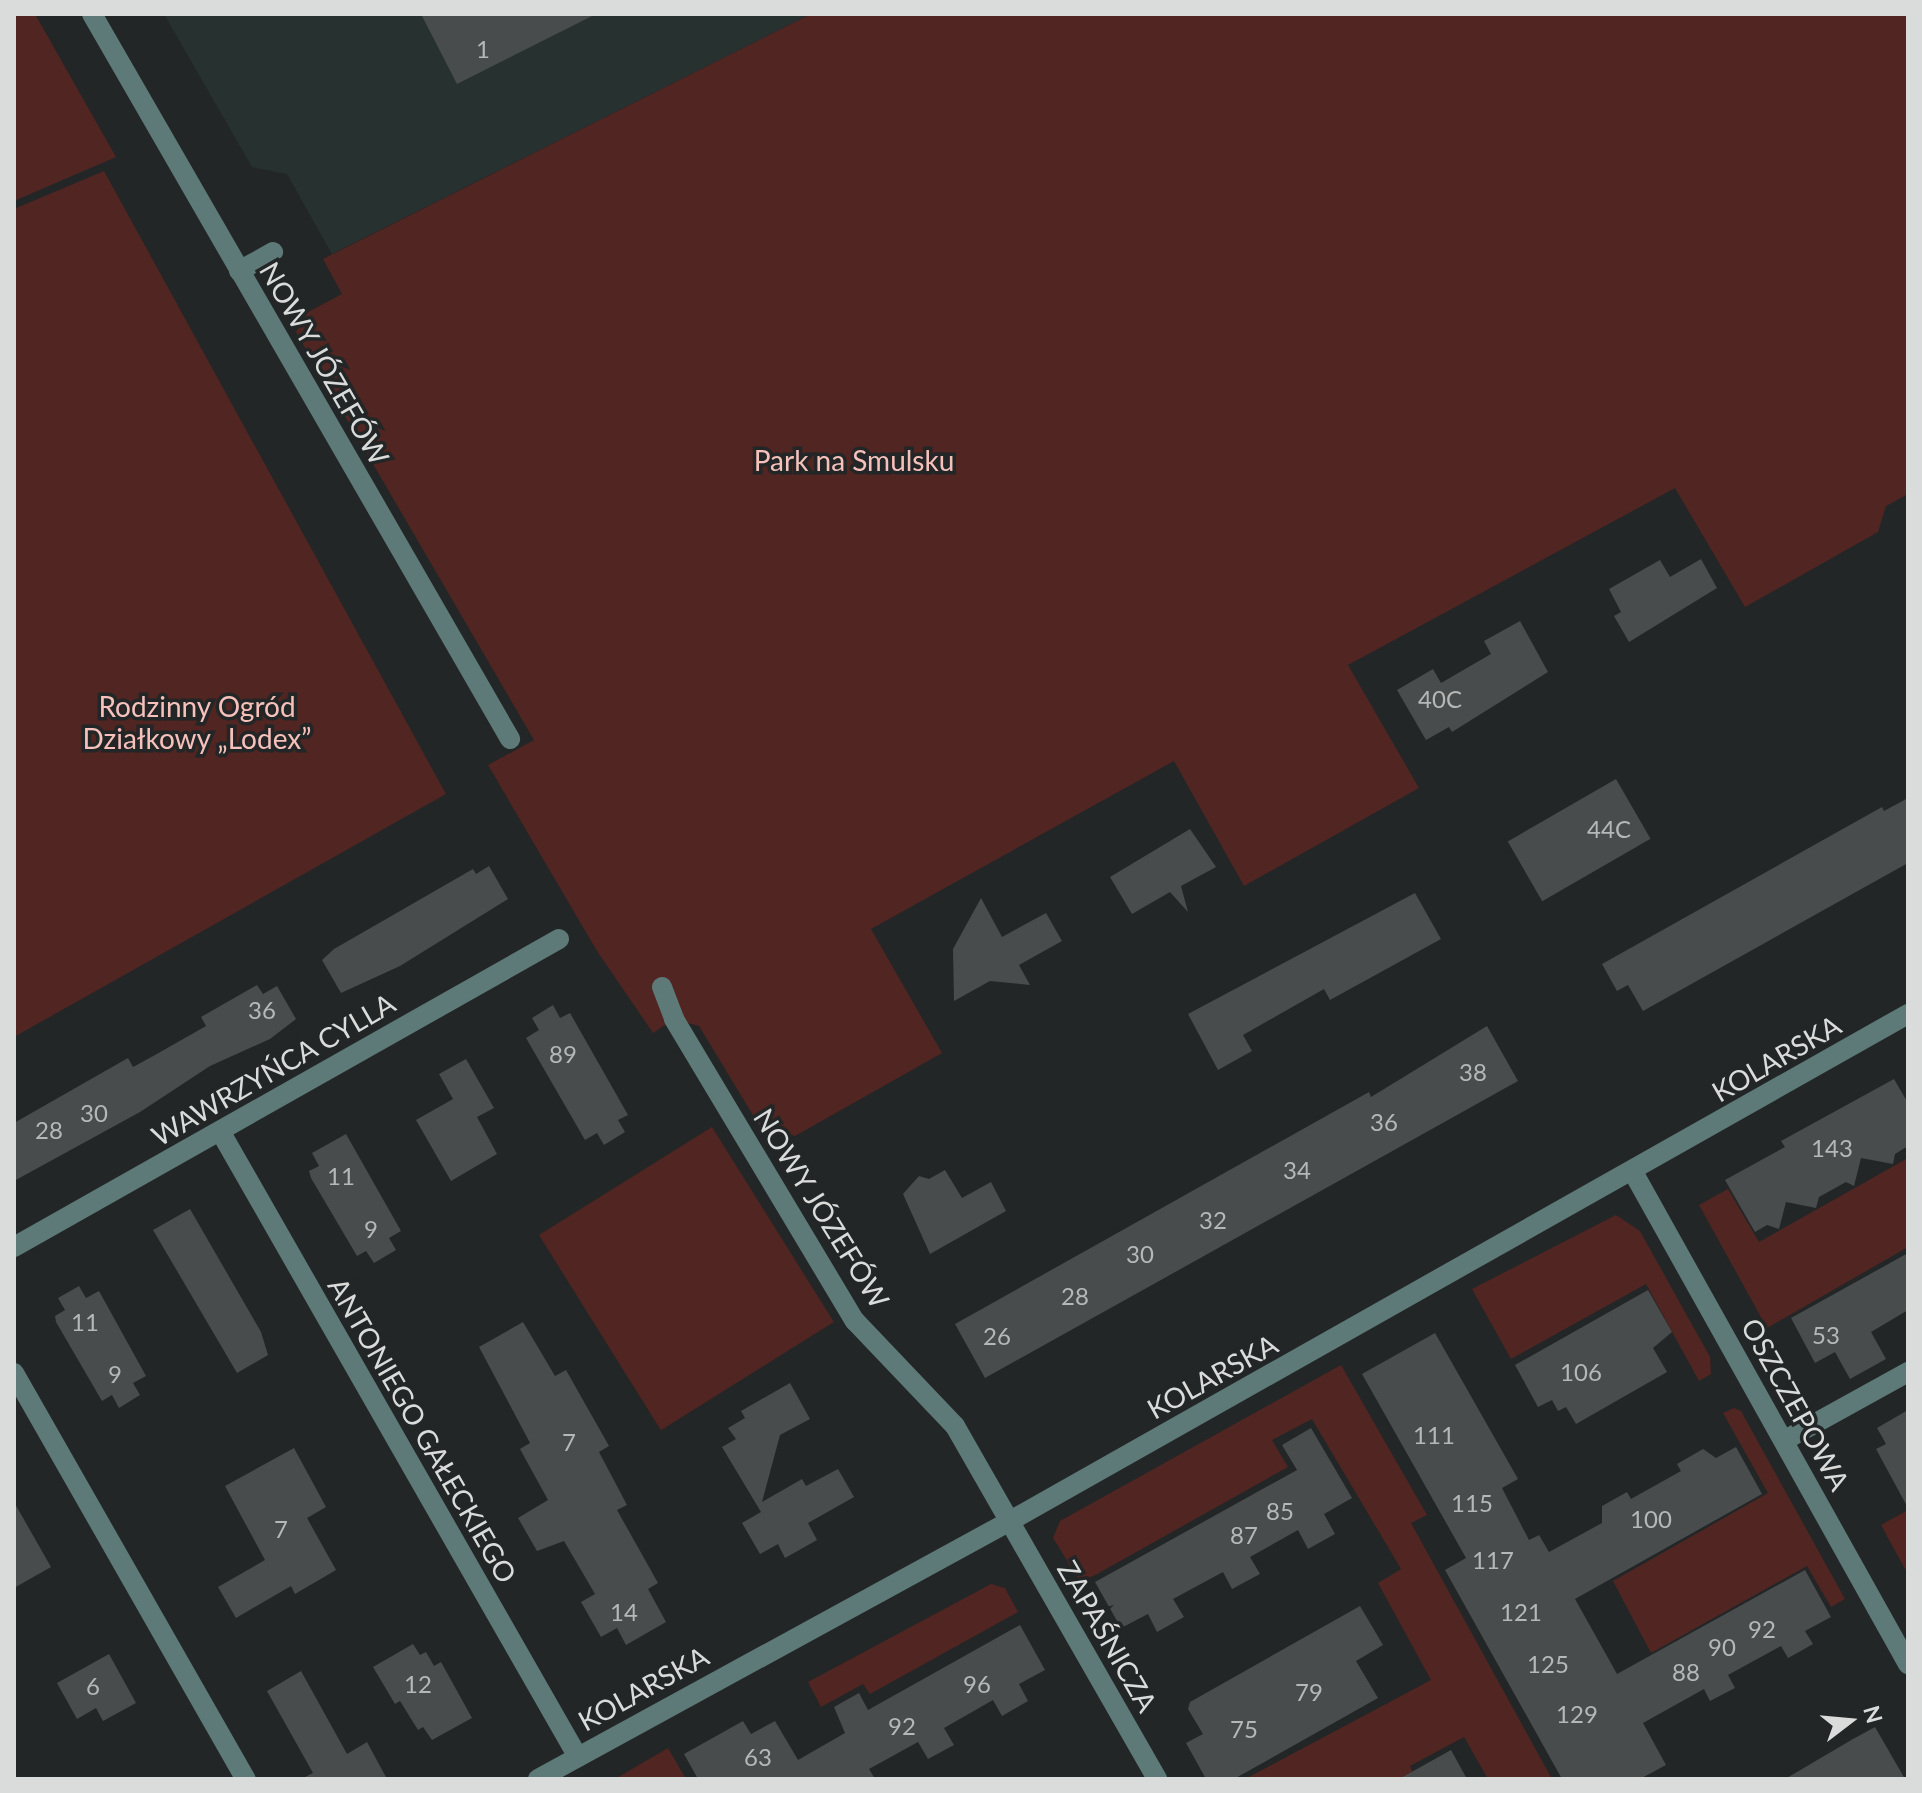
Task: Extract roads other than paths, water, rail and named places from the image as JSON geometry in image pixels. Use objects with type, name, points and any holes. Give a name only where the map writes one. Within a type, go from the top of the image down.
[{"type":"street","name":"NOWY JÓZEFÓW","points":[[92,14],[510,739]]},
{"type":"street","points":[[239,271],[273,252]]},
{"type":"street","name":"WAWRZYŃCA CYLLA","points":[[14,1247],[559,939]]},
{"type":"street","name":"NOWY JÓZEFÓW","points":[[662,987],[674,1019],[855,1321],[955,1426],[1010,1521]]},
{"type":"street","name":"KOLARSKA","points":[[538,1779],[1010,1521],[1908,1014]]},
{"type":"street","name":"ANTONIEGO GAŁECKIEGO","points":[[220,1131],[578,1757]]},
{"type":"street","name":"OSZCZEPOWA","points":[[1633,1172],[1908,1664]]},
{"type":"street","points":[[1785,1440],[1908,1372]]},
{"type":"street","points":[[14,1373],[246,1779]]},
{"type":"street","name":"ZAPAŚNICZA","points":[[1010,1521],[1157,1779]]},
{"type":"park label","name":"Park na Smulsku","points":[[854,460]]},
{"type":"park label","name":"Rodzinny Ogród Działkowy „Lodex”","points":[[197,722]]}]
